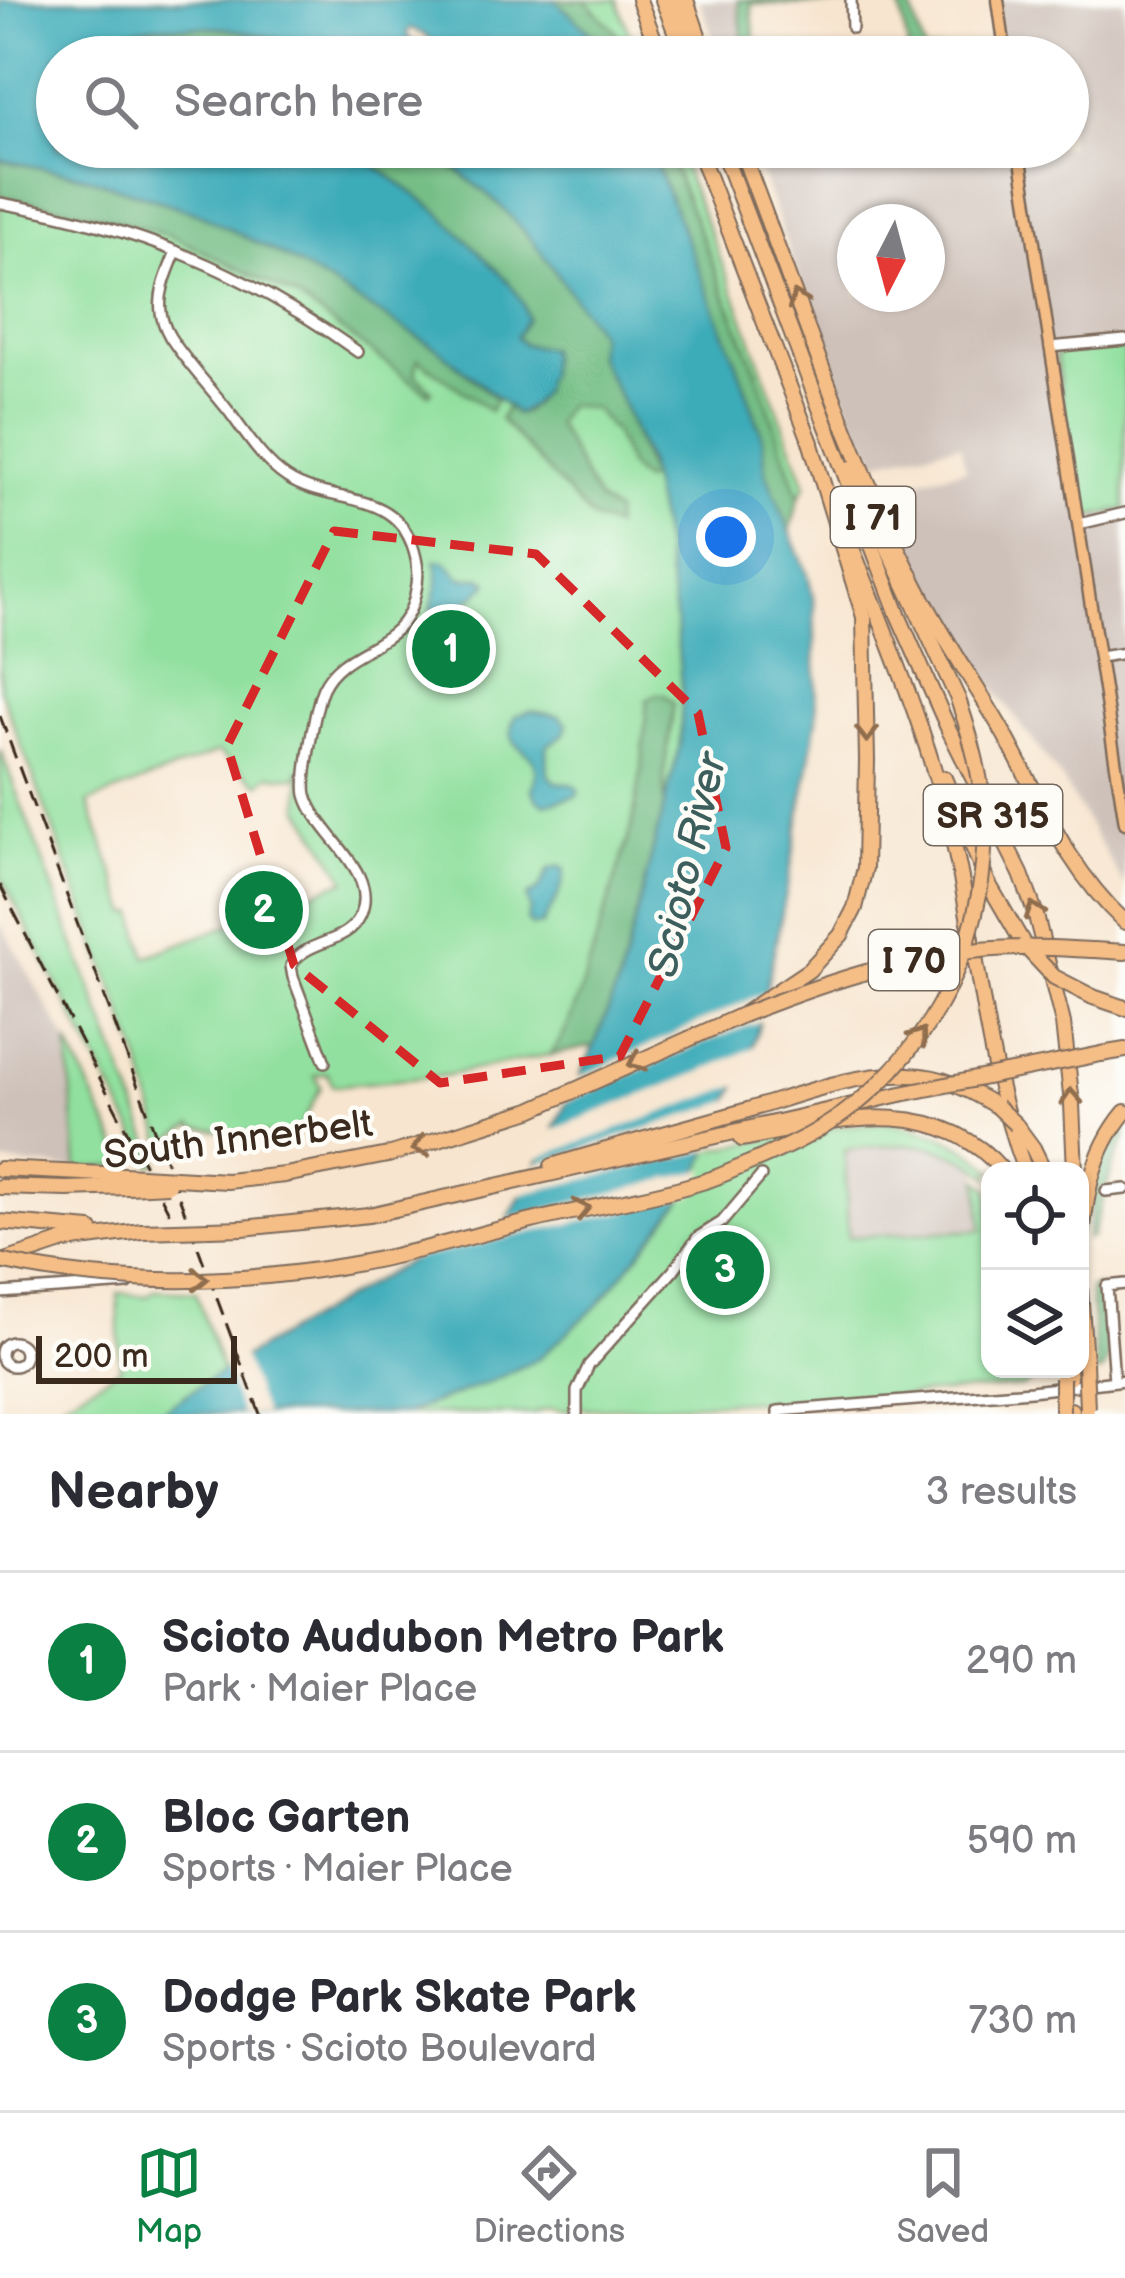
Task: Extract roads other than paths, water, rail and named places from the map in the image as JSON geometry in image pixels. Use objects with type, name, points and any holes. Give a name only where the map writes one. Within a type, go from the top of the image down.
[{"type":"highway","points":[[637,0],[652,36]]},
{"type":"highway","points":[[668,0],[679,36]]},
{"type":"highway","points":[[668,0],[691,36]]},
{"type":"highway","points":[[686,0],[697,36]]},
{"type":"highway","name":"I 71","points":[[705,168],[809,438],[864,617],[865,868],[855,908],[841,935],[809,970],[742,1015]]},
{"type":"highway","name":"I 71","points":[[0,1262],[104,1276],[241,1278],[348,1265],[707,1181],[815,1132],[861,1100],[892,1070],[932,1018],[960,964],[975,914],[985,840],[978,772],[958,699],[792,332],[729,168]]},
{"type":"highway","points":[[748,168],[857,454],[923,600],[1006,737],[1073,865],[1125,922]]},
{"type":"highway","name":"SR 315","points":[[792,332],[908,637],[1035,912],[1063,1023],[1075,1162]]},
{"type":"highway","name":"SR 315","points":[[809,438],[938,781],[959,866],[1001,1099],[1022,1162]]},
{"type":"highway","points":[[910,702],[988,883],[1024,945],[1068,987],[1125,1008]]},
{"type":"highway","name":"South Innerbelt","points":[[0,1187],[67,1190],[126,1181],[227,1181],[388,1155],[531,1110],[742,1015],[898,963],[1018,947],[1125,952]]},
{"type":"highway","name":"South Innerbelt","points":[[0,1222],[142,1231],[243,1228],[369,1215],[901,1094],[1125,1050]]},
{"type":"highway","points":[[472,1193],[832,1086],[891,1075],[929,1076],[966,1088],[1016,1125],[1040,1162]]},
{"type":"highway","points":[[1089,1186],[1101,1146],[1125,1112]]},
{"type":"highway","points":[[654,1151],[674,1152],[843,1120],[904,1118],[950,1132],[994,1162]]},
{"type":"highway","points":[[0,1168],[126,1181]]},
{"type":"highway","points":[[0,1262],[65,1241],[142,1231]]},
{"type":"highway","points":[[1070,1378],[1076,1412]]},
{"type":"highway","points":[[1070,1378],[1076,1412]]},
{"type":"main road","points":[[998,0],[1003,36]]},
{"type":"main road","points":[[1022,168],[1125,824]]},
{"type":"street","points":[[851,0],[852,28]]},
{"type":"street","points":[[0,203],[106,226],[176,251],[265,291],[358,352]]},
{"type":"street","points":[[176,251],[160,308],[173,342],[274,468],[301,485],[381,508],[403,530],[417,559],[416,592],[405,620],[392,636],[349,659],[331,675],[321,695],[312,741],[306,795],[357,871],[364,897],[353,927],[338,939],[300,954],[291,966],[325,1062]]},
{"type":"street","points":[[1050,347],[1125,340]]},
{"type":"street","points":[[1079,524],[1125,513]]},
{"type":"street","points":[[1100,657],[1125,652]]},
{"type":"street","points":[[577,1414],[577,1391],[589,1365],[698,1237],[722,1222],[761,1176]]},
{"type":"street","points":[[1106,1191],[1125,1189]]},
{"type":"street","points":[[0,1293],[140,1283]]},
{"type":"street","points":[[778,1412],[864,1409],[1119,1380],[1107,1286],[1125,1284]]},
{"type":"street","points":[[950,1398],[951,1414]]},
{"type":"water","points":[[0,0],[555,0],[593,36],[426,36],[411,28],[408,36],[265,36],[224,28],[155,26],[111,36],[36,36],[36,167],[0,160]]},
{"type":"water","points":[[42,168],[378,168],[439,212],[509,282],[527,318],[516,337],[523,344],[549,349],[539,396],[516,414],[440,350],[287,258],[197,213],[83,176]]},
{"type":"water","name":"Scioto River","points":[[455,168],[658,168],[737,364],[762,435],[766,473],[808,575],[814,602],[817,719],[758,1029],[694,1185],[599,1304],[538,1359],[404,1414],[157,1414],[419,1255],[501,1231],[594,1046],[619,982],[680,744],[676,622],[647,463],[597,355],[599,333],[533,241],[498,203]]},
{"type":"water","points":[[435,560],[445,561],[461,578],[482,578],[489,583],[462,611],[483,634],[486,646],[485,656],[466,666],[444,653],[443,626],[432,609],[438,580]]},
{"type":"water","points":[[531,711],[560,716],[567,724],[564,734],[547,746],[548,775],[556,782],[574,785],[577,796],[545,804],[537,799],[532,789],[535,764],[511,730],[515,716]]},
{"type":"water","points":[[560,866],[565,870],[557,899],[542,925],[532,926],[527,921],[527,897],[539,889],[549,869]]},
{"type":"railway","points":[[0,716],[260,1414]]},
{"type":"railway","points":[[0,885],[172,1218]]},
{"type":"place","name":"Scioto Audubon Metro Park","points":[[451,649]]},
{"type":"place","name":"Bloc Garten","points":[[264,910]]},
{"type":"place","name":"Dodge Park Skate Park","points":[[725,1270]]}]
